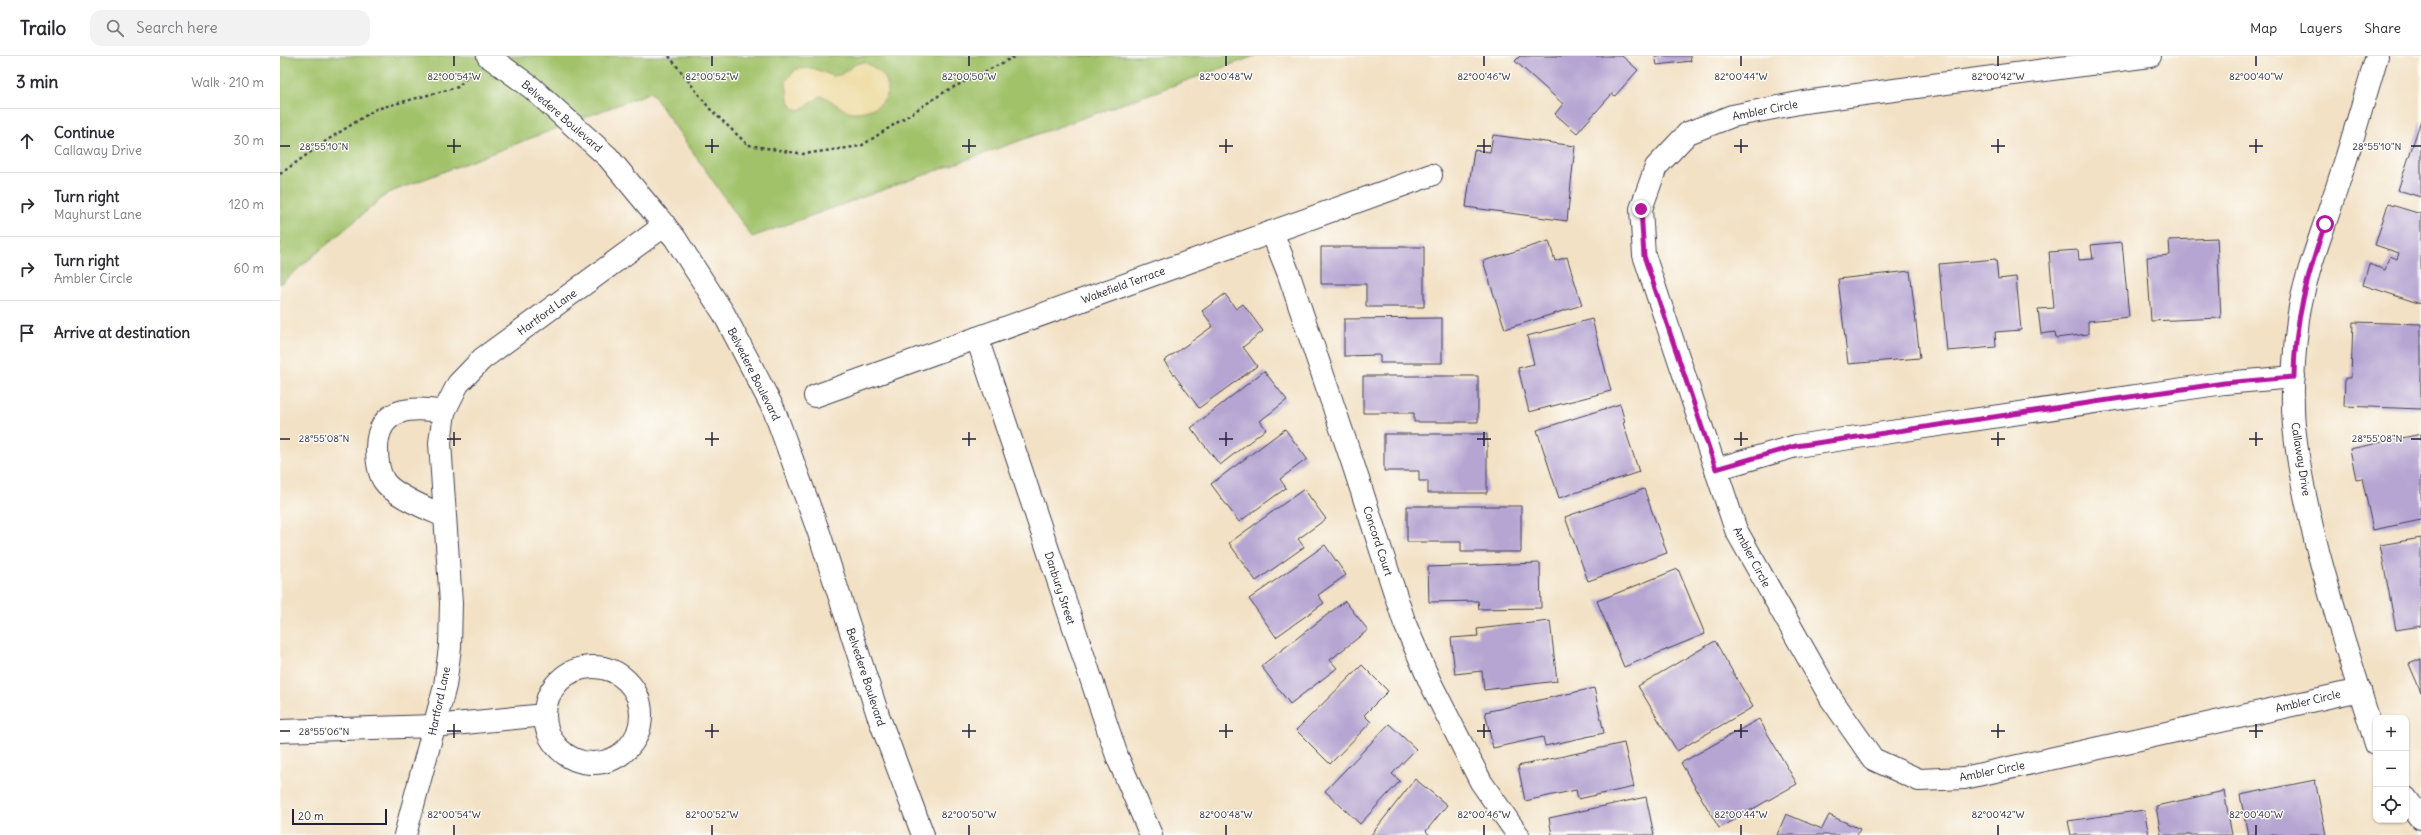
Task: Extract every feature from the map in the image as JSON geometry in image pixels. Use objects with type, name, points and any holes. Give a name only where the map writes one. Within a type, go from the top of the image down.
[{"type":"street","name":"Belvedere Boulevard","points":[[488,56],[532,88],[608,157],[675,238],[724,314],[774,410],[819,533],[878,715],[923,835]]},
{"type":"street","name":"Ambler Circle","points":[[2150,56],[1804,102],[1732,116],[1688,133],[1656,166],[1641,209],[1644,256],[1736,530],[1832,700],[1873,759],[1919,780],[1964,778],[2360,690]]},
{"type":"street","name":"Callaway Drive","points":[[2373,734],[2320,557],[2304,484],[2294,426],[2294,377],[2298,318],[2308,273],[2346,160],[2377,56]]},
{"type":"street","name":"Wakefield Terrace","points":[[815,396],[1431,176]]},
{"type":"street","name":"Hartford Lane","points":[[406,835],[445,686],[450,647],[450,603],[440,443],[444,412],[458,384],[482,359],[664,226]]},
{"type":"street","name":"Concord Court","points":[[1272,232],[1341,427],[1405,624],[1433,689],[1478,775],[1518,835]]},
{"type":"street","name":"Danbury Street","points":[[977,338],[1117,756],[1151,835]]},
{"type":"street","points":[[1716,469],[1796,446],[2224,383],[2294,377]]},
{"type":"street","points":[[444,412],[423,408],[404,410],[386,420],[377,437],[377,461],[384,481],[406,498],[444,516]]},
{"type":"street","points":[[582,668],[604,668],[623,677],[637,694],[642,715],[637,736],[623,753],[604,762],[582,762],[563,753],[549,736],[544,715],[549,694],[563,677],[582,668]]},
{"type":"street","points":[[280,731],[434,726],[544,715]]},
{"type":"street","points":[[2409,802],[2421,818]]},
{"type":"path","points":[[669,56],[710,109],[748,145],[803,154],[861,146],[946,91],[1016,56]]},
{"type":"path","points":[[280,174],[329,139],[376,109],[458,87],[471,72]]},
{"type":"green space","points":[[280,56],[1255,56],[752,237],[651,92],[388,193],[280,284]]},
{"type":"sand","points":[[863,62],[875,68],[883,76],[887,84],[888,92],[885,99],[878,106],[868,110],[854,112],[845,110],[821,96],[800,110],[793,108],[788,99],[786,81],[796,69],[813,68],[833,76],[840,75],[856,64]]},
{"type":"building","points":[[1520,56],[1622,56],[1638,70],[1615,96],[1612,94],[1577,133],[1555,114],[1563,104],[1515,61]]},
{"type":"building","points":[[1655,56],[1690,56],[1691,61],[1657,65]]},
{"type":"building","points":[[2421,120],[2421,197],[2398,190]]},
{"type":"building","points":[[1493,135],[1575,146],[1567,221],[1466,207],[1474,150],[1490,152]]},
{"type":"building","points":[[2388,204],[2421,214],[2421,304],[2363,285],[2369,264],[2385,270],[2390,256],[2397,259],[2399,253],[2375,245]]},
{"type":"building","points":[[2217,238],[2221,318],[2151,321],[2147,257],[2170,255],[2169,240]]},
{"type":"building","points":[[1549,241],[1555,261],[1567,257],[1582,305],[1505,329],[1483,261]]},
{"type":"building","points":[[2122,242],[2129,317],[2088,321],[2088,334],[2056,338],[2055,332],[2041,334],[2038,309],[2054,308],[2049,252],[2078,250],[2079,260],[2093,259],[2091,245]]},
{"type":"building","points":[[1321,247],[1424,247],[1424,307],[1366,307],[1366,284],[1321,284]]},
{"type":"building","points":[[1996,259],[1998,279],[2016,277],[2021,330],[1995,332],[1996,347],[1947,351],[1939,264]]},
{"type":"building","points":[[1910,271],[1920,358],[1848,364],[1838,279]]},
{"type":"building","points":[[1225,294],[1236,309],[1243,304],[1263,331],[1243,347],[1257,366],[1199,408],[1164,361],[1213,326],[1202,311]]},
{"type":"building","points":[[1442,318],[1442,363],[1380,363],[1380,355],[1344,356],[1344,319]]},
{"type":"building","points":[[1592,319],[1611,391],[1529,412],[1518,368],[1534,364],[1527,336]]},
{"type":"building","points":[[2353,322],[2421,324],[2421,409],[2344,406],[2345,378],[2351,378]]},
{"type":"building","points":[[1264,371],[1287,400],[1260,421],[1266,429],[1220,465],[1191,428]]},
{"type":"building","points":[[1363,376],[1478,376],[1478,422],[1414,422],[1414,413],[1363,413]]},
{"type":"building","points":[[1620,404],[1625,422],[1623,423],[1639,472],[1559,498],[1537,430]]},
{"type":"building","points":[[1285,429],[1307,459],[1280,479],[1286,488],[1239,522],[1211,484]]},
{"type":"building","points":[[1384,434],[1487,434],[1487,493],[1428,493],[1428,481],[1419,481],[1419,471],[1384,471]]},
{"type":"building","points":[[2421,434],[2421,520],[2373,530],[2362,478],[2356,479],[2350,449]]},
{"type":"building","points":[[1304,489],[1326,519],[1298,539],[1304,547],[1256,581],[1229,543]]},
{"type":"building","points":[[1644,489],[1667,553],[1588,581],[1565,517]]},
{"type":"building","points":[[1407,506],[1521,506],[1521,552],[1461,552],[1461,542],[1407,542]]},
{"type":"building","points":[[2421,538],[2421,626],[2396,630],[2380,545]]},
{"type":"building","points":[[1325,545],[1346,575],[1318,595],[1324,603],[1276,637],[1249,599]]},
{"type":"building","points":[[1540,563],[1541,608],[1479,609],[1478,601],[1429,602],[1428,567]]},
{"type":"building","points":[[1678,569],[1705,634],[1624,667],[1597,601]]},
{"type":"building","points":[[1345,601],[1368,630],[1330,660],[1337,668],[1290,704],[1261,666]]},
{"type":"building","points":[[1550,621],[1557,681],[1484,690],[1482,671],[1455,674],[1451,638],[1478,636],[1477,629]]},
{"type":"building","points":[[1715,641],[1753,707],[1677,751],[1638,686]]},
{"type":"building","points":[[2421,659],[2421,692],[2409,664]]},
{"type":"building","points":[[1362,665],[1388,691],[1364,715],[1371,722],[1330,764],[1296,730]]},
{"type":"building","points":[[1594,688],[1604,733],[1545,746],[1543,737],[1493,748],[1485,712]]},
{"type":"building","points":[[1759,719],[1797,784],[1719,828],[1681,763]]},
{"type":"building","points":[[1389,724],[1416,749],[1392,774],[1400,781],[1360,824],[1325,791]]},
{"type":"building","points":[[1624,743],[1634,787],[1578,799],[1576,790],[1525,801],[1518,766]]},
{"type":"building","points":[[1415,779],[1447,805],[1426,831],[1430,835],[1371,835]]},
{"type":"building","points":[[2315,780],[2326,835],[2248,835],[2240,795]]},
{"type":"building","points":[[2224,791],[2232,835],[2161,835],[2156,806]]},
{"type":"building","points":[[1646,797],[1654,835],[1552,835],[1549,818]]},
{"type":"building","points":[[2144,810],[2149,835],[2071,835],[2068,821]]},
{"type":"building","points":[[1786,814],[1822,829],[1829,815],[1860,829],[1857,835],[1777,835]]},
{"type":"route","points":[[1641,209],[1644,256],[1716,469],[1796,446],[2224,383],[2294,377],[2298,318],[2308,273],[2325,224]]}]
